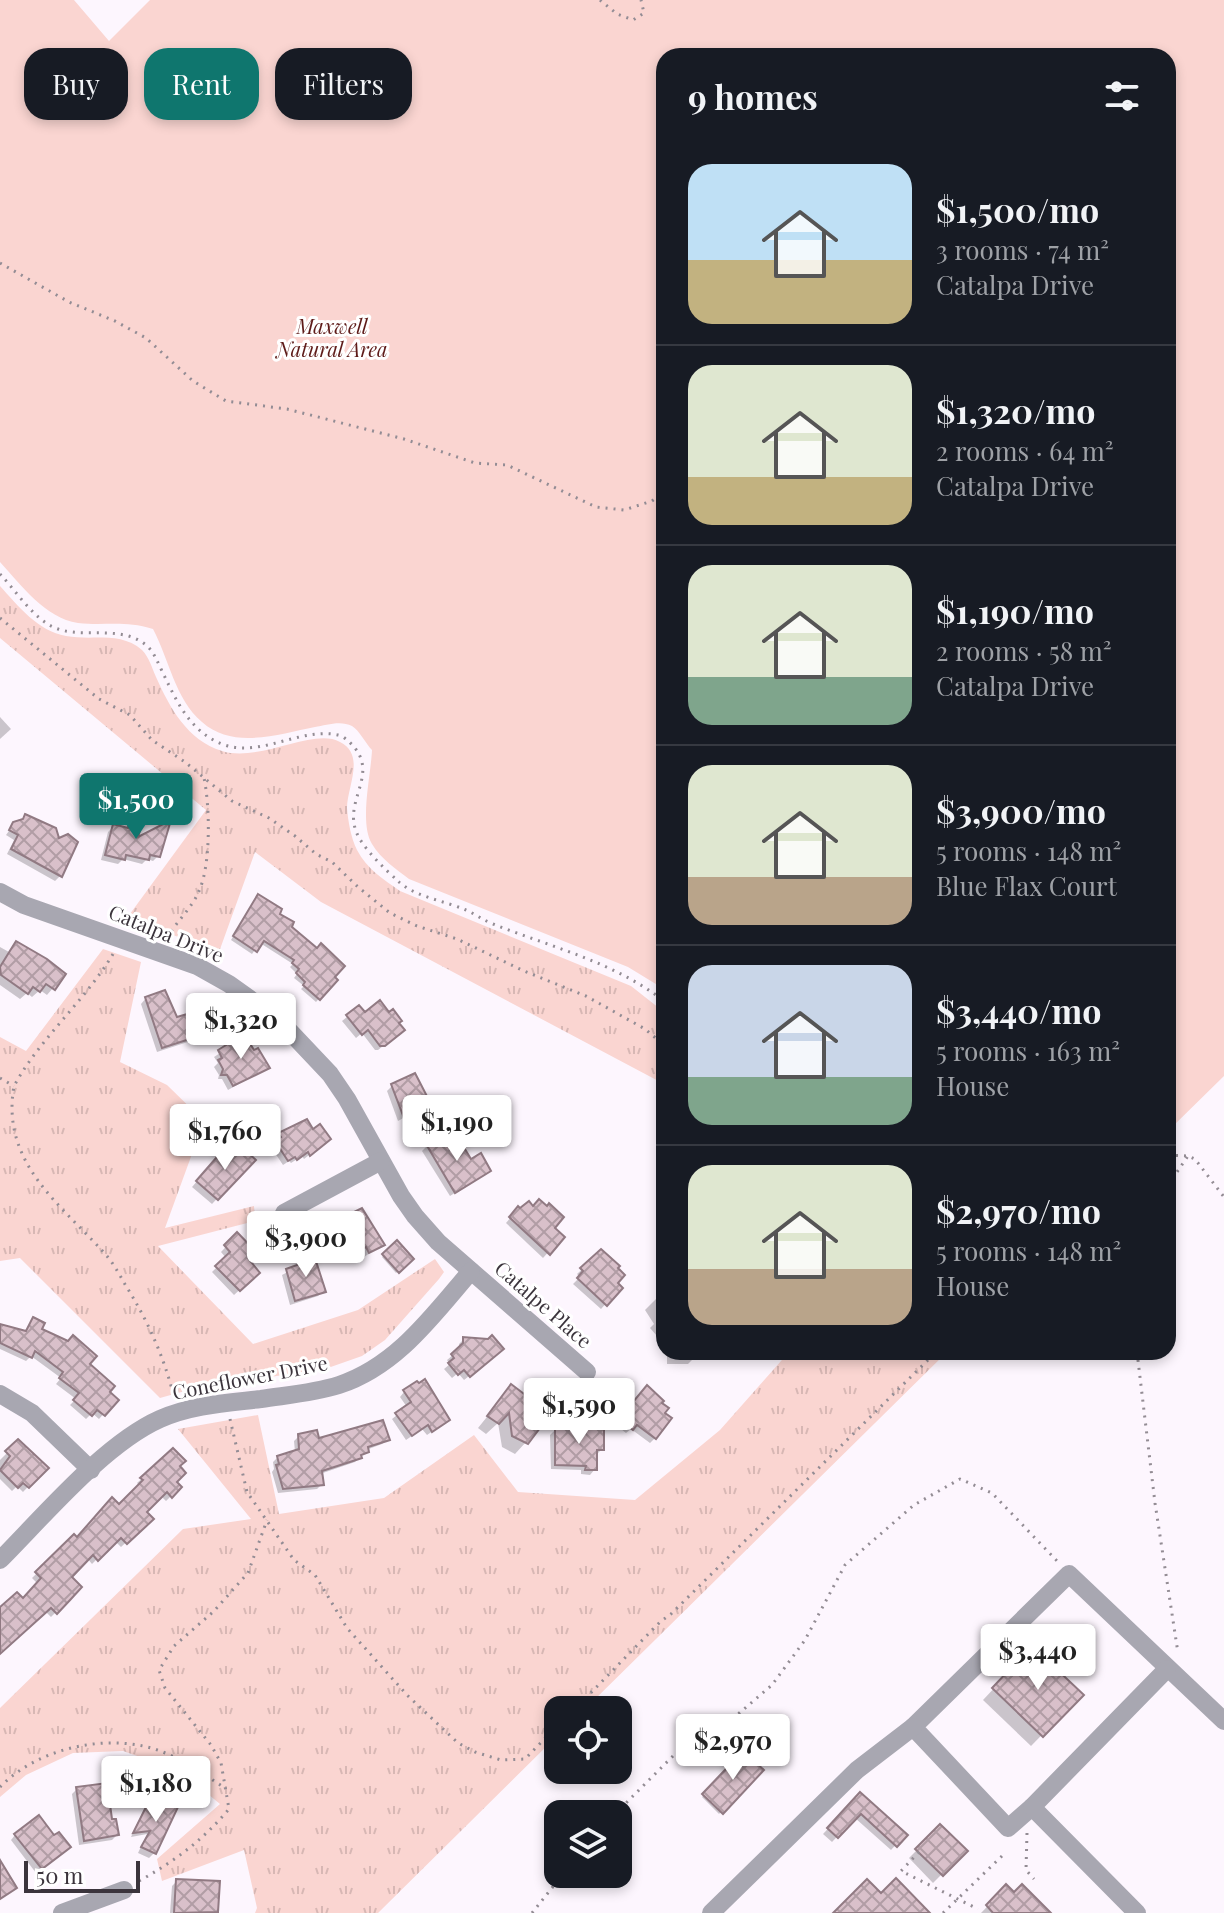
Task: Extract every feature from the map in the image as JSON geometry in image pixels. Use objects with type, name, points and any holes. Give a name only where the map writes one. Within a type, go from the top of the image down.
[{"type":"street","name":"Catalpa Drive","points":[[0,892],[24,905],[197,966],[229,984],[279,1020],[330,1074],[415,1216],[438,1242],[471,1271]]},
{"type":"street","points":[[284,1213],[381,1161]]},
{"type":"street","name":"Catalpe Place","points":[[471,1271],[587,1372]]},
{"type":"street","name":"Coneflower Drive","points":[[0,1560],[91,1470],[139,1430],[178,1412],[314,1391],[369,1372],[406,1344],[471,1271]]},
{"type":"street","points":[[0,1394],[32,1413],[91,1470]]},
{"type":"street","points":[[711,1913],[857,1770],[913,1727],[1069,1574],[1173,1662],[1224,1721]]},
{"type":"street","points":[[913,1727],[1008,1828],[1173,1662]]},
{"type":"street","points":[[1032,1807],[1137,1913]]},
{"type":"street","points":[[62,1913],[124,1890]]},
{"type":"path","points":[[600,0],[617,14],[633,20],[644,13],[641,0]]},
{"type":"path","points":[[0,263],[69,302],[146,338],[193,381],[226,401],[287,409],[404,439],[475,463],[507,465],[596,507],[624,510],[656,498]]},
{"type":"path","points":[[0,574],[32,610],[53,627],[124,636],[144,644],[153,653],[185,717],[210,738],[240,748],[318,735],[342,736],[358,751],[361,759],[362,785],[356,801],[356,830],[368,850],[402,885],[633,979],[656,995]]},
{"type":"path","points":[[0,618],[99,699],[130,715],[152,740],[232,801],[269,818],[316,854],[332,862],[390,913],[586,996],[645,1029],[656,1041]]},
{"type":"path","points":[[160,951],[173,927],[198,895],[204,877],[210,807],[204,778]]},
{"type":"path","points":[[5,1112],[14,1086],[104,969],[123,939]]},
{"type":"path","points":[[0,1078],[14,1086]]},
{"type":"path","points":[[1176,1155],[1195,1159],[1224,1197]]},
{"type":"path","points":[[1176,1173],[1188,1156]]},
{"type":"path","points":[[40,1194],[108,1257],[147,1320],[169,1374],[178,1412]]},
{"type":"path","points":[[588,1696],[928,1360]]},
{"type":"path","points":[[1138,1360],[1155,1503],[1169,1578],[1173,1662]]},
{"type":"path","points":[[227,1403],[247,1492],[294,1560],[315,1575],[347,1628],[407,1695],[458,1743],[475,1752],[501,1760],[525,1759],[544,1739]]},
{"type":"path","points":[[629,1800],[676,1753],[737,1715],[772,1685],[805,1640],[845,1565],[914,1505],[960,1479],[992,1493],[1069,1574]]},
{"type":"path","points":[[124,1890],[174,1862],[207,1835],[229,1809],[221,1763],[165,1688],[159,1670],[174,1646],[213,1612],[248,1573],[267,1520]]},
{"type":"path","points":[[0,1787],[36,1761],[67,1749],[88,1744],[116,1743],[144,1746],[174,1757],[225,1788]]},
{"type":"path","points":[[1027,1830],[1026,1870],[1034,1879]]},
{"type":"path","points":[[919,1852],[901,1871],[978,1909]]},
{"type":"path","points":[[943,1913],[1002,1856]]},
{"type":"path","points":[[532,1913],[552,1888]]},
{"type":"green space","name":"Maxwell Natural Area","points":[[0,0],[74,0],[109,41],[150,0],[1224,0],[1224,1076],[1176,1123],[1176,48],[656,48],[656,984],[628,967],[409,879],[389,863],[372,844],[366,824],[372,750],[352,726],[334,724],[257,738],[228,736],[214,731],[185,702],[153,629],[66,620],[34,599],[0,562]]},
{"type":"green space","points":[[0,586],[29,617],[46,629],[66,636],[124,640],[142,650],[181,722],[210,746],[222,751],[253,753],[316,739],[340,742],[348,748],[354,763],[347,808],[349,824],[357,850],[371,868],[400,891],[631,986],[656,1006],[656,1080],[321,902],[255,852],[219,952],[127,918],[206,810],[0,638]]},
{"type":"green space","points":[[103,949],[141,962],[120,1062],[167,1085],[204,1121],[165,1228],[254,1206],[255,1221],[158,1246],[253,1344],[358,1310],[435,1259],[444,1272],[385,1340],[362,1356],[325,1369],[199,1387],[160,1398],[20,1258],[0,1261],[0,1037],[26,1051]]},
{"type":"green space","points":[[782,1360],[939,1360],[598,1696],[544,1696],[544,1749],[378,1913],[255,1913],[257,1908],[244,1850],[162,1881],[157,1859],[220,1804],[180,1771],[123,1751],[73,1753],[26,1775],[0,1797],[0,1708],[183,1529],[251,1519],[178,1429],[258,1415],[279,1514],[384,1498],[474,1435],[518,1492],[635,1500],[720,1430]]},
{"type":"building","points":[[25,814],[56,828],[59,838],[68,834],[78,842],[62,877],[11,849],[18,835],[9,830],[13,822],[23,819]]},
{"type":"building","points":[[131,818],[143,821],[138,837],[171,820],[160,857],[150,855],[149,860],[126,855],[125,860],[105,855],[113,824],[128,828]]},
{"type":"building","points":[[258,894],[282,909],[280,914],[294,922],[292,927],[317,948],[321,943],[345,966],[335,977],[338,980],[320,1000],[303,985],[305,982],[296,973],[299,969],[292,963],[294,960],[264,941],[257,952],[233,936]]},
{"type":"building","points":[[16,941],[66,974],[55,990],[46,984],[40,992],[33,987],[28,994],[1,975],[0,967]]},
{"type":"building","points":[[165,990],[177,1017],[194,1012],[202,1035],[162,1048],[145,997]]},
{"type":"building","points":[[380,1000],[389,1012],[393,1009],[405,1030],[385,1046],[380,1046],[368,1030],[362,1035],[346,1015],[359,1005],[365,1012]]},
{"type":"building","points":[[244,1034],[254,1050],[258,1048],[270,1068],[233,1086],[227,1075],[221,1075],[223,1069],[218,1060],[222,1058],[218,1050]]},
{"type":"building","points":[[415,1073],[431,1104],[404,1118],[391,1084]]},
{"type":"building","points":[[307,1119],[313,1129],[320,1124],[331,1139],[310,1156],[308,1152],[297,1160],[295,1157],[288,1161],[275,1141],[281,1137],[278,1133]]},
{"type":"building","points":[[446,1132],[457,1150],[463,1146],[471,1159],[481,1153],[491,1171],[455,1193],[426,1144]]},
{"type":"building","points":[[242,1147],[256,1160],[218,1200],[196,1181],[222,1151],[229,1149],[235,1154]]},
{"type":"building","points":[[539,1199],[547,1206],[549,1203],[564,1217],[555,1228],[565,1237],[550,1255],[509,1217],[518,1206],[520,1208],[529,1201],[533,1206]]},
{"type":"building","points":[[362,1208],[385,1245],[369,1253],[366,1247],[355,1253],[340,1226],[349,1221],[346,1216]]},
{"type":"building","points":[[237,1232],[255,1251],[248,1258],[260,1273],[240,1291],[215,1266],[230,1252],[224,1245]]},
{"type":"building","points":[[397,1240],[414,1259],[399,1273],[382,1254]]},
{"type":"building","points":[[601,1249],[620,1266],[618,1268],[625,1275],[618,1283],[623,1288],[607,1306],[577,1278],[583,1271],[580,1268]]},
{"type":"building","points":[[314,1255],[326,1292],[295,1301],[286,1269],[300,1264],[298,1259]]},
{"type":"building","points":[[33,1317],[45,1323],[42,1329],[68,1341],[73,1335],[97,1356],[90,1364],[115,1386],[110,1392],[119,1400],[105,1416],[97,1410],[92,1416],[73,1400],[79,1393],[59,1378],[63,1372],[35,1351],[32,1358],[0,1343],[0,1324],[26,1331]]},
{"type":"building","points":[[492,1335],[504,1349],[470,1377],[464,1370],[458,1375],[448,1363],[454,1358],[451,1354],[463,1343],[463,1337],[488,1339]]},
{"type":"building","points":[[425,1379],[450,1420],[432,1432],[428,1425],[412,1436],[395,1413],[411,1402],[403,1390]]},
{"type":"building","points":[[511,1384],[552,1412],[528,1444],[512,1436],[509,1413],[499,1424],[487,1416]]},
{"type":"building","points":[[647,1385],[664,1401],[662,1403],[669,1408],[665,1413],[672,1418],[656,1439],[637,1425],[633,1430],[619,1419]]},
{"type":"building","points":[[383,1420],[390,1440],[368,1447],[369,1452],[361,1455],[362,1458],[322,1471],[324,1485],[283,1489],[276,1465],[279,1464],[277,1456],[299,1449],[298,1434],[317,1430],[319,1438]]},
{"type":"building","points":[[579,1425],[604,1426],[604,1450],[597,1450],[597,1470],[585,1470],[586,1466],[555,1465],[555,1428],[579,1428]]},
{"type":"building","points":[[18,1439],[49,1468],[29,1488],[23,1483],[18,1488],[0,1470],[10,1456],[5,1451]]},
{"type":"building","points":[[173,1448],[186,1461],[180,1466],[186,1473],[177,1482],[182,1487],[172,1498],[167,1492],[147,1512],[154,1519],[127,1544],[121,1538],[98,1561],[93,1555],[72,1577],[82,1587],[57,1614],[51,1608],[0,1654],[0,1607],[17,1592],[23,1598],[41,1578],[35,1572],[74,1534],[77,1537],[112,1497],[119,1504],[143,1480],[140,1478]]},
{"type":"building","points":[[1032,1646],[1084,1695],[1043,1737],[992,1688]]},
{"type":"building","points":[[743,1751],[764,1770],[723,1814],[702,1794]]},
{"type":"building","points":[[107,1783],[112,1819],[116,1819],[119,1835],[84,1841],[76,1787]]},
{"type":"building","points":[[860,1792],[908,1835],[897,1847],[861,1814],[838,1838],[827,1828]]},
{"type":"building","points":[[160,1798],[178,1807],[156,1854],[141,1847],[150,1831],[133,1833],[149,1801],[157,1805]]},
{"type":"building","points":[[39,1815],[54,1835],[59,1832],[71,1847],[42,1869],[14,1834]]},
{"type":"building","points":[[940,1824],[968,1851],[943,1876],[915,1849]]},
{"type":"building","points":[[0,1860],[17,1888],[0,1899]]},
{"type":"building","points":[[896,1878],[930,1913],[833,1913],[867,1879],[881,1893]]},
{"type":"building","points":[[176,1879],[220,1881],[218,1912],[174,1913]]},
{"type":"building","points":[[1006,1884],[1014,1892],[1022,1884],[1051,1913],[993,1913],[986,1905]]}]
